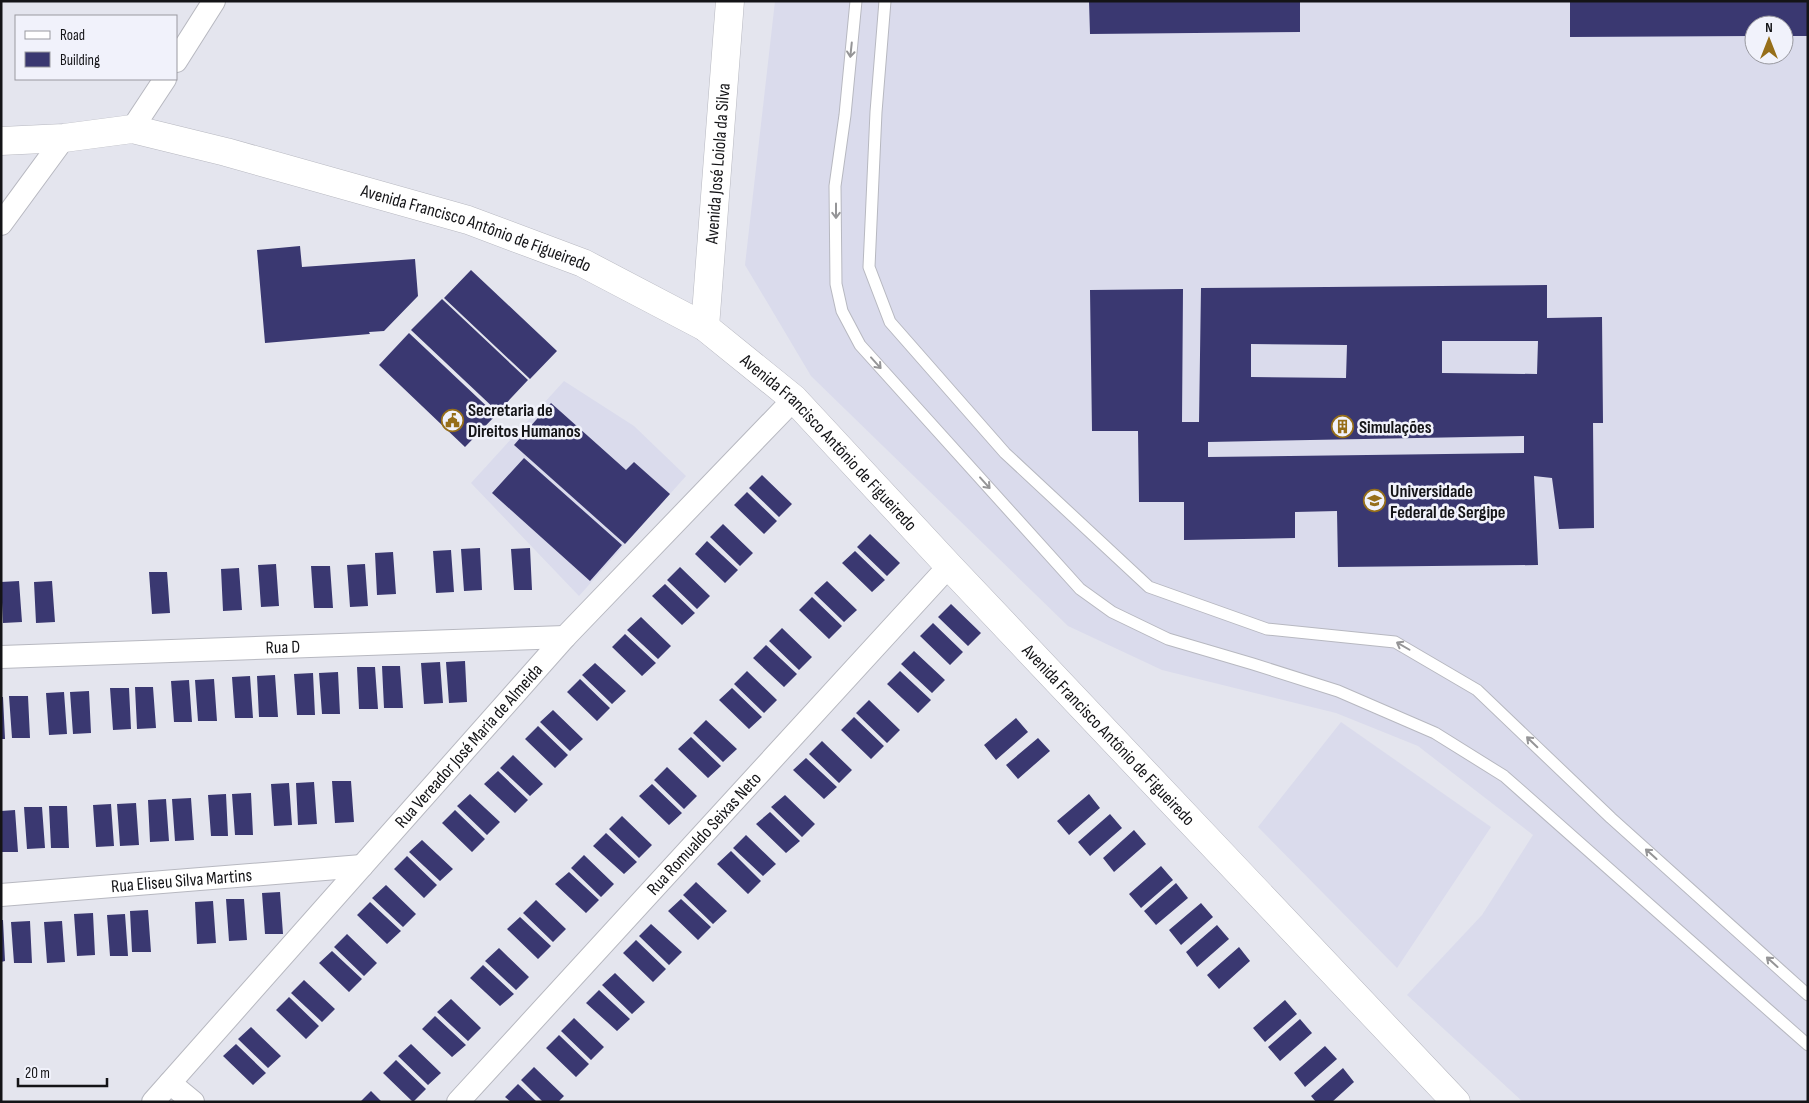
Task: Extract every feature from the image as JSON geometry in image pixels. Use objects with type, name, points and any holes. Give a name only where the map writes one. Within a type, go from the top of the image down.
[{"type":"street","points":[[178,58],[214,1]]},
{"type":"street","name":"Avenida José Loiola da Silva","points":[[705,328],[730,1]]},
{"type":"street","points":[[132,129],[164,80]]},
{"type":"street","name":"Avenida Francisco Antônio de Figueiredo","points":[[1,141],[64,138],[132,129],[226,152],[468,220],[583,263],[705,328],[794,399],[949,566],[1456,1102]]},
{"type":"street","points":[[1,224],[64,138]]},
{"type":"street","name":"Rua Vereador José Maria de Almeida","points":[[153,1102],[565,636],[794,399]]},
{"type":"street","name":"Rua Romualdo Seixas Neto","points":[[458,1102],[949,566]]},
{"type":"street","name":"Rua D","points":[[1,657],[565,636]]},
{"type":"street","name":"Rua Eliseu Silva Martins","points":[[1,895],[362,866]]},
{"type":"street","points":[[170,1083],[193,1102]]},
{"type":"lane","points":[[856,1],[836,186],[836,284],[842,311],[860,345],[1080,589],[1112,612],[1168,640],[1253,664],[1338,692],[1435,733],[1504,776],[1808,1045]]},
{"type":"lane","points":[[885,1],[876,112],[869,267],[890,322],[1005,453],[1149,586],[1268,629],[1395,642],[1477,690],[1611,818],[1808,995]]},
{"type":"shaded area","name":"Universidade Federal de Sergipe","points":[[775,1],[1808,1],[1808,1102],[1523,1102],[1407,995],[1482,915],[1533,835],[1418,746],[1336,713],[1162,670],[1068,626],[811,376],[745,265]]},
{"type":"shaded area","points":[[564,381],[634,426],[686,476],[579,596],[471,483]]},
{"type":"shaded area","points":[[1341,722],[1491,827],[1397,968],[1258,827]]},
{"type":"building","points":[[1089,1],[1300,1],[1300,32],[1090,34]]},
{"type":"building","points":[[1570,1],[1808,1],[1808,36],[1794,36],[1794,15],[1744,15],[1744,36],[1570,37]]},
{"type":"building","points":[[300,246],[302,267],[415,259],[418,296],[384,331],[369,332],[370,334],[265,343],[257,250]]},
{"type":"building","points":[[471,270],[557,351],[530,379],[444,298]]},
{"type":"building","name":"Simulações","points":[[1547,285],[1547,318],[1602,317],[1603,423],[1593,423],[1594,528],[1559,529],[1552,478],[1534,476],[1538,565],[1338,567],[1337,511],[1295,512],[1295,538],[1184,540],[1184,502],[1139,502],[1138,431],[1092,431],[1090,290],[1183,289],[1182,422],[1199,422],[1201,288]],"holes":[[[1442,341],[1538,341],[1537,374],[1442,373]],[[1251,344],[1347,345],[1346,378],[1251,377]],[[1524,436],[1524,453],[1208,457],[1208,442]]]},
{"type":"building","points":[[442,299],[528,380],[498,412],[411,330]]},
{"type":"building","points":[[409,333],[496,415],[465,447],[379,365]]},
{"type":"building","points":[[551,403],[626,470],[634,462],[670,494],[625,544],[514,445]]},
{"type":"building","points":[[524,458],[622,545],[590,581],[492,493]]},
{"type":"building","points":[[762,475],[792,504],[779,517],[749,488]]},
{"type":"building","points":[[747,492],[777,521],[764,534],[734,505]]},
{"type":"building","points":[[723,524],[753,553],[740,566],[710,537]]},
{"type":"building","points":[[870,534],[900,563],[887,576],[857,547]]},
{"type":"building","points":[[707,541],[738,570],[725,583],[695,554]]},
{"type":"building","points":[[480,548],[482,590],[464,591],[461,549]]},
{"type":"building","points":[[530,548],[532,590],[514,590],[511,549]]},
{"type":"building","points":[[451,550],[454,592],[436,593],[433,551]]},
{"type":"building","points":[[855,551],[885,580],[872,592],[842,563]]},
{"type":"building","points":[[393,552],[396,594],[377,595],[375,553]]},
{"type":"building","points":[[276,564],[279,606],[261,607],[258,565]]},
{"type":"building","points":[[365,564],[368,606],[350,607],[347,565]]},
{"type":"building","points":[[311,566],[330,566],[333,608],[314,608]]},
{"type":"building","points":[[680,567],[710,596],[697,609],[667,580]]},
{"type":"building","points":[[239,568],[242,610],[223,611],[221,569]]},
{"type":"building","points":[[149,572],[167,572],[170,613],[152,614]]},
{"type":"building","points":[[19,581],[22,622],[3,623],[1,582]]},
{"type":"building","points":[[52,581],[55,622],[36,623],[34,582]]},
{"type":"building","points":[[827,581],[857,610],[844,622],[814,593]]},
{"type":"building","points":[[665,584],[695,613],[682,625],[652,596]]},
{"type":"building","points":[[812,597],[842,626],[829,639],[799,610]]},
{"type":"building","points":[[951,604],[981,633],[968,646],[938,617]]},
{"type":"building","points":[[641,617],[671,646],[658,659],[627,630]]},
{"type":"building","points":[[933,623],[963,652],[950,665],[920,636]]},
{"type":"building","points":[[782,628],[812,657],[799,670],[769,641]]},
{"type":"building","points":[[625,634],[656,663],[642,676],[612,647]]},
{"type":"building","points":[[766,645],[797,674],[784,687],[753,658]]},
{"type":"building","points":[[914,651],[945,680],[932,693],[901,664]]},
{"type":"building","points":[[465,661],[467,702],[449,703],[446,662]]},
{"type":"building","points":[[440,662],[443,703],[424,704],[421,663]]},
{"type":"building","points":[[595,663],[626,691],[612,704],[582,675]]},
{"type":"building","points":[[382,666],[400,666],[403,708],[384,708]]},
{"type":"building","points":[[357,667],[375,667],[378,709],[359,709]]},
{"type":"building","points":[[747,671],[777,700],[764,713],[734,684]]},
{"type":"building","points":[[900,671],[931,700],[918,713],[887,684]]},
{"type":"building","points":[[338,672],[340,714],[322,714],[319,673]]},
{"type":"building","points":[[313,673],[315,715],[297,715],[294,674]]},
{"type":"building","points":[[275,675],[278,717],[259,717],[257,676]]},
{"type":"building","points":[[250,676],[253,718],[235,718],[232,677]]},
{"type":"building","points":[[214,679],[217,721],[198,721],[195,680]]},
{"type":"building","points":[[580,679],[610,708],[597,721],[567,692]]},
{"type":"building","points":[[189,680],[192,722],[174,722],[171,681]]},
{"type":"building","points":[[135,687],[153,687],[156,728],[137,729]]},
{"type":"building","points":[[110,688],[129,688],[131,729],[113,730]]},
{"type":"building","points":[[732,688],[762,717],[749,729],[719,700]]},
{"type":"building","points":[[89,691],[91,733],[73,734],[70,692]]},
{"type":"building","points":[[64,692],[67,734],[49,735],[46,693]]},
{"type":"building","points":[[9,696],[28,696],[30,738],[12,738]]},
{"type":"building","points":[[1,697],[3,697],[5,739],[1,739]]},
{"type":"building","points":[[869,700],[900,730],[887,743],[856,713]]},
{"type":"building","points":[[553,710],[583,739],[570,751],[540,722]]},
{"type":"building","points":[[854,717],[884,746],[871,759],[841,730]]},
{"type":"building","points":[[1016,718],[1028,732],[996,760],[984,745]]},
{"type":"building","points":[[706,720],[737,749],[723,762],[693,733]]},
{"type":"building","points":[[538,726],[568,755],[555,768],[525,739]]},
{"type":"building","points":[[691,737],[721,766],[708,778],[678,749]]},
{"type":"building","points":[[1038,738],[1050,751],[1018,779],[1006,765]]},
{"type":"building","points":[[822,741],[852,770],[839,783],[809,754]]},
{"type":"building","points":[[513,755],[543,784],[530,796],[500,768]]},
{"type":"building","points":[[806,758],[837,787],[824,799],[793,770]]},
{"type":"building","points":[[667,767],[697,796],[684,809],[654,780]]},
{"type":"building","points":[[498,771],[528,800],[515,813],[484,784]]},
{"type":"building","points":[[332,781],[351,781],[354,822],[335,823]]},
{"type":"building","points":[[314,782],[317,824],[298,825],[296,783]]},
{"type":"building","points":[[289,783],[292,825],[274,826],[271,784]]},
{"type":"building","points":[[652,784],[682,813],[669,825],[639,796]]},
{"type":"building","points":[[251,793],[253,835],[235,835],[232,794]]},
{"type":"building","points":[[226,794],[228,836],[211,836],[208,795]]},
{"type":"building","points":[[470,794],[500,822],[487,835],[457,806]]},
{"type":"building","points":[[1089,794],[1100,808],[1069,835],[1057,821]]},
{"type":"building","points":[[785,795],[815,824],[802,837],[771,807]]},
{"type":"building","points":[[191,798],[194,840],[175,841],[172,799]]},
{"type":"building","points":[[166,799],[169,841],[150,842],[148,800]]},
{"type":"building","points":[[136,803],[139,845],[120,846],[117,804]]},
{"type":"building","points":[[111,804],[114,846],[96,847],[93,805]]},
{"type":"building","points":[[49,806],[67,806],[69,848],[51,848]]},
{"type":"building","points":[[24,807],[42,807],[45,848],[27,849]]},
{"type":"building","points":[[15,810],[18,852],[1,852],[1,811]]},
{"type":"building","points":[[455,810],[485,839],[472,852],[442,823]]},
{"type":"building","points":[[770,812],[800,841],[786,853],[756,824]]},
{"type":"building","points":[[1110,814],[1122,828],[1090,856],[1078,842]]},
{"type":"building","points":[[622,816],[652,845],[639,858],[609,829]]},
{"type":"building","points":[[1134,830],[1146,844],[1114,872],[1103,858]]},
{"type":"building","points":[[606,833],[637,862],[624,874],[593,846]]},
{"type":"building","points":[[746,835],[776,864],[763,876],[733,848]]},
{"type":"building","points":[[422,840],[453,869],[440,881],[409,852]]},
{"type":"building","points":[[731,851],[761,881],[748,894],[717,864]]},
{"type":"building","points":[[584,855],[614,884],[601,897],[571,868]]},
{"type":"building","points":[[407,856],[437,885],[424,898],[394,869]]},
{"type":"building","points":[[1161,866],[1173,880],[1141,908],[1129,894]]},
{"type":"building","points":[[569,872],[599,900],[586,913],[555,884]]},
{"type":"building","points":[[696,882],[727,911],[713,924],[683,895]]},
{"type":"building","points":[[1176,883],[1188,898],[1156,925],[1144,911]]},
{"type":"building","points":[[386,885],[416,914],[403,927],[372,898]]},
{"type":"building","points":[[280,892],[283,934],[265,934],[262,893]]},
{"type":"building","points":[[226,899],[244,899],[247,940],[229,941]]},
{"type":"building","points":[[681,899],[711,927],[698,940],[668,911]]},
{"type":"building","points":[[536,900],[566,929],[553,942],[523,913]]},
{"type":"building","points":[[213,901],[216,943],[197,944],[195,902]]},
{"type":"building","points":[[370,902],[401,931],[387,944],[357,915]]},
{"type":"building","points":[[1201,903],[1213,917],[1181,945],[1169,930]]},
{"type":"building","points":[[148,910],[151,952],[132,952],[130,911]]},
{"type":"building","points":[[93,913],[95,955],[77,956],[74,914]]},
{"type":"building","points":[[125,914],[128,956],[110,956],[107,915]]},
{"type":"building","points":[[520,917],[551,946],[538,959],[507,929]]},
{"type":"building","points":[[1,920],[3,920],[5,961],[1,962]]},
{"type":"building","points":[[30,921],[32,963],[14,963],[11,922]]},
{"type":"building","points":[[62,921],[65,962],[47,963],[44,922]]},
{"type":"building","points":[[651,924],[682,952],[669,965],[639,936]]},
{"type":"building","points":[[1217,925],[1229,939],[1197,967],[1186,952]]},
{"type":"building","points":[[347,934],[377,963],[364,976],[334,947]]},
{"type":"building","points":[[636,940],[666,969],[653,982],[623,953]]},
{"type":"building","points":[[1239,947],[1250,961],[1219,989],[1207,975]]},
{"type":"building","points":[[499,948],[529,977],[516,990],[485,961]]},
{"type":"building","points":[[332,951],[362,979],[349,992],[319,963]]},
{"type":"building","points":[[483,965],[514,994],[500,1006],[470,978]]},
{"type":"building","points":[[615,973],[645,1002],[632,1014],[602,985]]},
{"type":"building","points":[[304,980],[335,1009],[322,1022],[291,993]]},
{"type":"building","points":[[599,990],[630,1019],[617,1031],[586,1003]]},
{"type":"building","points":[[289,997],[319,1026],[306,1039],[276,1010]]},
{"type":"building","points":[[451,999],[481,1028],[468,1041],[437,1012]]},
{"type":"building","points":[[1285,1000],[1297,1014],[1265,1042],[1253,1028]]},
{"type":"building","points":[[435,1016],[466,1045],[452,1057],[422,1029]]},
{"type":"building","points":[[574,1018],[604,1047],[591,1060],[561,1031]]},
{"type":"building","points":[[1300,1019],[1312,1033],[1280,1061],[1268,1047]]},
{"type":"building","points":[[251,1027],[281,1056],[268,1068],[238,1039]]},
{"type":"building","points":[[559,1035],[589,1064],[576,1077],[546,1048]]},
{"type":"building","points":[[236,1044],[266,1073],[253,1085],[223,1056]]},
{"type":"building","points":[[411,1044],[441,1073],[428,1085],[398,1056]]},
{"type":"building","points":[[1325,1046],[1337,1059],[1305,1087],[1294,1073]]},
{"type":"building","points":[[396,1060],[426,1089],[413,1102],[383,1073]]},
{"type":"building","points":[[534,1067],[564,1096],[558,1102],[543,1102],[521,1080]]},
{"type":"building","points":[[1343,1068],[1354,1082],[1332,1102],[1316,1102],[1311,1096]]},
{"type":"building","points":[[518,1084],[537,1102],[511,1102],[505,1097]]},
{"type":"building","points":[[371,1091],[382,1102],[360,1102]]},
{"type":"place","name":"Secretaria de Direitos Humanos","points":[[452,420]]},
{"type":"place","name":"Simulações","points":[[1343,427]]},
{"type":"place","name":"Universidade Federal de Sergipe","points":[[1374,501]]}]
